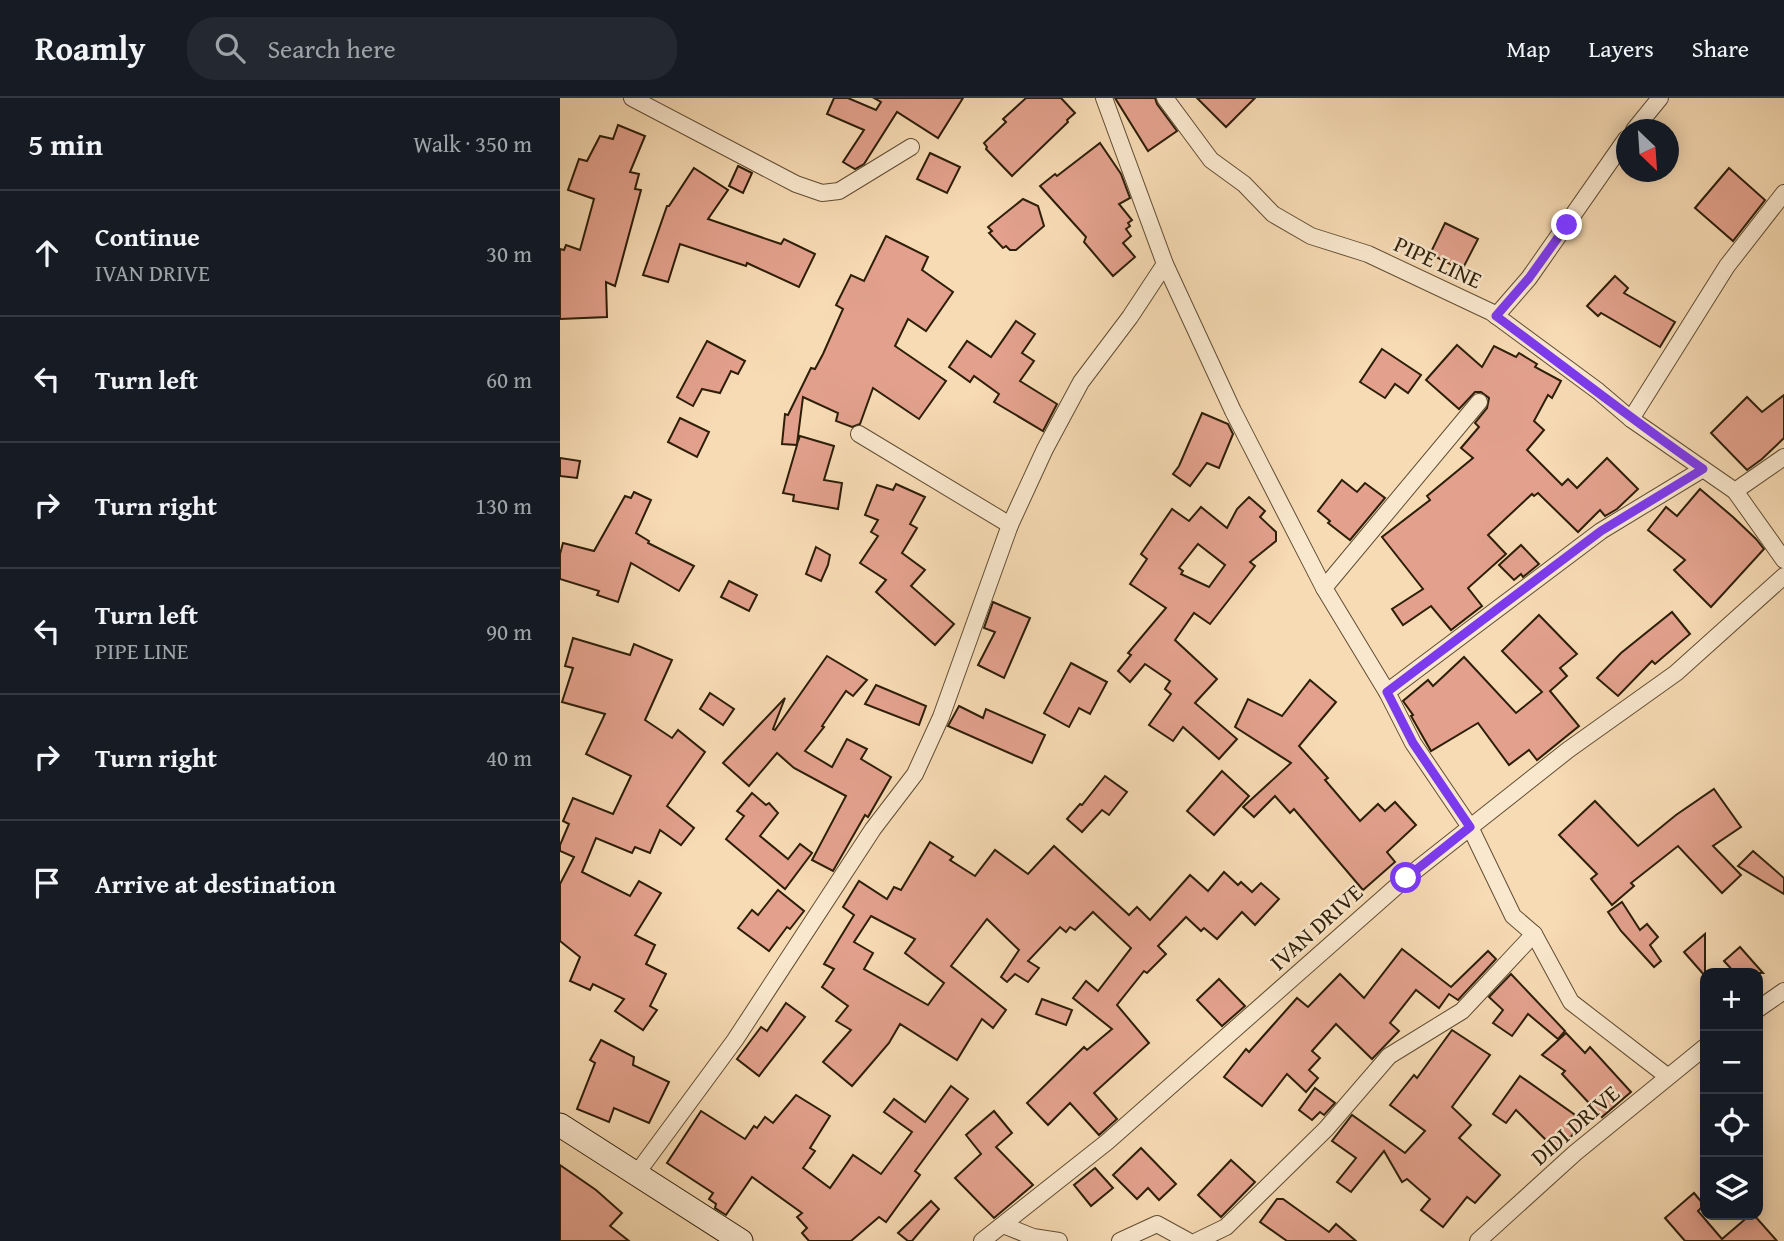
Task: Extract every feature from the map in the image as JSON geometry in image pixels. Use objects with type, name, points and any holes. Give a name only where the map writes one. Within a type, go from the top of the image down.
[{"type":"street","points":[[632,98],[796,184],[822,193],[839,191],[911,147]]},
{"type":"street","points":[[1104,98],[1165,264],[1233,411],[1324,588],[1387,692],[1413,743],[1470,827],[1513,916],[1534,934],[1571,1002],[1667,1076]]},
{"type":"street","name":"PIPE LINE","points":[[1165,98],[1212,160],[1244,184],[1273,214],[1311,236],[1368,254],[1496,316],[1598,391],[1631,419],[1735,491],[1784,560]]},
{"type":"street","points":[[1643,119],[1660,98]]},
{"type":"street","points":[[1496,316],[1529,278],[1616,153]]},
{"type":"street","points":[[1631,419],[1727,266],[1784,193]]},
{"type":"street","points":[[637,1173],[735,1040],[873,829],[915,774],[942,717],[1010,525],[1045,449],[1081,382],[1130,317],[1165,264]]},
{"type":"street","points":[[1324,588],[1479,401]]},
{"type":"street","points":[[859,434],[1010,525]]},
{"type":"street","points":[[1735,491],[1784,457]]},
{"type":"street","points":[[1387,692],[1601,531],[1703,469]]},
{"type":"street","name":"IVAN DRIVE","points":[[982,1241],[1107,1142],[1406,878],[1568,750],[1676,673],[1784,576]]},
{"type":"street","points":[[1197,1241],[1226,1227],[1326,1129],[1389,1055],[1462,1011],[1534,934]]},
{"type":"street","points":[[1763,1006],[1784,991]]},
{"type":"street","name":"DIDI DRIVE","points":[[1478,1241],[1575,1153],[1700,1051]]},
{"type":"street","points":[[564,1133],[637,1173],[741,1241]]},
{"type":"street","points":[[1120,1241],[1157,1224],[1188,1241]]},
{"type":"street","points":[[1003,1225],[1033,1237],[1059,1241]]},
{"type":"building","points":[[834,98],[848,98],[876,110],[881,102],[874,98],[963,98],[938,138],[897,112],[864,164],[855,169],[843,162],[864,130],[827,114]]},
{"type":"building","points":[[1026,98],[1061,98],[1075,113],[1012,176],[986,149],[984,143],[1006,122],[1003,119]]},
{"type":"building","points":[[1115,98],[1155,98],[1177,131],[1148,151]]},
{"type":"building","points":[[1197,98],[1255,98],[1226,127]]},
{"type":"building","points":[[618,125],[645,136],[630,172],[639,174],[635,189],[641,190],[615,286],[606,282],[607,317],[560,319],[560,249],[564,250],[566,245],[580,250],[594,199],[568,190],[579,159],[587,161],[600,136],[613,139]]},
{"type":"building","points":[[1100,143],[1121,174],[1130,198],[1119,204],[1132,220],[1126,229],[1131,236],[1123,243],[1135,257],[1113,276],[1084,242],[1086,237],[1040,186]]},
{"type":"building","points":[[930,153],[960,167],[947,193],[917,179]]},
{"type":"building","points":[[738,166],[752,173],[743,193],[729,186]]},
{"type":"building","points":[[694,168],[728,190],[708,219],[781,244],[784,239],[815,254],[799,287],[747,263],[746,266],[680,244],[668,282],[643,275],[667,206]]},
{"type":"building","points":[[1729,168],[1765,200],[1733,241],[1695,208]]},
{"type":"building","points":[[1023,199],[1038,206],[1044,226],[1016,250],[1010,250],[1006,246],[1003,248],[989,233],[992,231],[988,227]]},
{"type":"building","points":[[1445,223],[1478,239],[1462,270],[1430,254]]},
{"type":"building","points":[[886,236],[928,257],[922,270],[953,292],[926,331],[908,319],[895,346],[946,381],[919,419],[873,388],[860,424],[852,427],[836,421],[838,413],[803,397],[797,444],[800,436],[834,446],[824,480],[842,483],[838,509],[793,501],[794,495],[783,493],[797,445],[782,444],[785,414],[788,415],[811,368],[815,369],[823,354],[843,309],[836,305],[851,275],[864,281]]},
{"type":"building","points":[[1615,276],[1628,288],[1624,293],[1675,322],[1660,347],[1601,313],[1598,316],[1587,306]]},
{"type":"building","points":[[1016,321],[1035,334],[1022,353],[1034,361],[1020,381],[1057,404],[1043,431],[994,402],[999,394],[974,376],[970,382],[949,367],[967,341],[991,357]]},
{"type":"building","points":[[707,341],[745,361],[738,374],[731,371],[720,393],[702,389],[693,406],[677,397]]},
{"type":"building","points":[[1457,345],[1482,367],[1494,346],[1516,357],[1519,353],[1537,364],[1535,367],[1561,381],[1552,398],[1548,395],[1534,421],[1544,430],[1527,450],[1562,485],[1568,479],[1577,488],[1607,458],[1638,489],[1617,509],[1605,516],[1600,510],[1578,532],[1538,493],[1534,496],[1532,494],[1488,535],[1506,554],[1468,588],[1482,606],[1451,630],[1431,606],[1403,625],[1392,609],[1423,589],[1382,537],[1430,500],[1427,496],[1473,458],[1461,448],[1479,427],[1475,423],[1487,408],[1489,398],[1481,392],[1475,392],[1459,409],[1426,380]]},
{"type":"building","points":[[1382,349],[1421,375],[1408,393],[1395,384],[1385,398],[1360,382]]},
{"type":"building","points":[[1784,395],[1784,438],[1747,470],[1711,433],[1747,397],[1762,412]]},
{"type":"building","points":[[1202,413],[1228,424],[1233,434],[1219,468],[1207,463],[1190,486],[1173,474]]},
{"type":"building","points":[[680,418],[709,432],[697,457],[668,442]]},
{"type":"building","points":[[560,458],[580,461],[577,478],[560,476]]},
{"type":"building","points":[[1342,480],[1357,492],[1365,483],[1385,498],[1350,540],[1328,523],[1330,521],[1318,511]]},
{"type":"building","points":[[896,484],[925,497],[910,524],[917,528],[902,553],[925,570],[911,586],[954,624],[935,645],[876,592],[886,580],[860,563],[878,536],[871,532],[878,520],[865,515],[877,485],[893,490]]},
{"type":"building","points":[[1700,489],[1733,517],[1764,549],[1711,607],[1674,570],[1685,560],[1648,530],[1666,507],[1677,516]]},
{"type":"building","points":[[634,492],[651,500],[636,533],[649,541],[648,543],[694,566],[679,591],[631,563],[618,602],[597,595],[599,591],[560,579],[563,543],[594,551],[625,496],[631,498]]},
{"type":"building","points":[[1249,497],[1265,511],[1260,517],[1276,532],[1276,541],[1250,562],[1255,566],[1210,624],[1194,613],[1175,640],[1217,679],[1195,703],[1237,739],[1219,759],[1183,727],[1173,741],[1149,725],[1171,694],[1165,689],[1170,681],[1145,664],[1130,682],[1118,671],[1131,655],[1128,653],[1166,608],[1130,584],[1147,559],[1141,554],[1172,509],[1189,521],[1201,507],[1227,528],[1237,509]],"holes":[[[1198,544],[1225,565],[1209,587],[1181,574],[1183,571],[1179,568]]]},
{"type":"building","points":[[1521,545],[1539,564],[1523,577],[1521,574],[1514,580],[1499,565]]},
{"type":"building","points":[[816,547],[830,555],[821,581],[806,574]]},
{"type":"building","points":[[729,581],[757,595],[749,611],[721,597]]},
{"type":"building","points":[[993,602],[1030,618],[1004,678],[978,665],[995,632],[984,628]]},
{"type":"building","points":[[1672,612],[1690,634],[1655,664],[1652,661],[1618,696],[1597,678],[1621,653]]},
{"type":"building","points":[[1539,615],[1577,654],[1560,668],[1567,676],[1550,691],[1579,726],[1537,760],[1529,750],[1509,765],[1478,723],[1431,751],[1403,701],[1428,680],[1433,686],[1464,657],[1516,713],[1542,692],[1502,651]]},
{"type":"building","points":[[573,638],[630,655],[634,644],[672,660],[645,720],[672,738],[678,730],[705,752],[667,806],[694,828],[681,845],[660,830],[650,853],[635,847],[632,853],[596,838],[582,872],[630,896],[639,881],[661,893],[635,935],[655,945],[646,964],[666,974],[650,1006],[657,1010],[643,1030],[615,1011],[624,999],[593,984],[590,990],[570,981],[580,957],[560,941],[560,884],[574,857],[560,851],[569,824],[563,821],[573,798],[613,814],[631,776],[586,754],[605,714],[562,702],[573,668],[565,666]]},
{"type":"building","points":[[827,656],[867,680],[853,696],[846,691],[822,726],[824,727],[805,751],[832,767],[847,739],[867,749],[861,759],[891,777],[868,817],[865,815],[833,871],[812,860],[846,796],[794,768],[777,753],[749,786],[723,763],[785,698],[773,729],[775,730]]},
{"type":"building","points":[[1071,663],[1107,682],[1090,714],[1079,708],[1069,727],[1044,713]]},
{"type":"building","points":[[1310,680],[1336,702],[1299,746],[1328,778],[1325,780],[1360,821],[1378,804],[1385,811],[1395,802],[1416,825],[1387,852],[1395,862],[1363,890],[1294,809],[1290,813],[1275,796],[1254,817],[1243,807],[1291,763],[1235,727],[1248,699],[1282,716]]},
{"type":"building","points":[[876,685],[926,706],[919,725],[865,704]]},
{"type":"building","points":[[710,693],[734,709],[723,725],[700,709]]},
{"type":"building","points":[[959,706],[983,718],[986,709],[1045,735],[1032,763],[948,726]]},
{"type":"building","points":[[1222,771],[1249,796],[1214,835],[1187,811]]},
{"type":"building","points":[[1105,776],[1127,792],[1109,815],[1102,810],[1082,832],[1067,819]]},
{"type":"building","points":[[1714,789],[1741,827],[1713,846],[1741,875],[1722,893],[1678,846],[1631,883],[1634,886],[1612,905],[1591,879],[1597,874],[1559,835],[1595,801],[1638,846]]},
{"type":"building","points":[[752,793],[766,805],[769,803],[778,813],[760,836],[788,859],[800,844],[812,853],[785,889],[726,839],[744,816],[737,811]]},
{"type":"building","points":[[930,842],[953,857],[950,860],[975,876],[995,850],[1028,874],[1054,846],[1129,915],[1137,907],[1150,920],[1190,875],[1208,891],[1224,872],[1238,885],[1241,882],[1252,892],[1261,883],[1279,899],[1255,925],[1242,912],[1217,939],[1204,928],[1201,931],[1186,917],[1158,946],[1166,954],[1147,973],[1144,971],[1117,1005],[1149,1043],[1094,1093],[1117,1119],[1099,1135],[1070,1103],[1048,1125],[1027,1103],[1084,1047],[1087,1050],[1112,1029],[1073,998],[1086,981],[1098,991],[1131,948],[1093,912],[1075,930],[1070,927],[1066,932],[1060,927],[1028,961],[1039,968],[1028,982],[1015,974],[1007,982],[1001,977],[1019,950],[987,919],[951,966],[1006,1010],[993,1028],[982,1019],[957,1060],[900,1024],[889,1043],[852,1086],[823,1062],[851,1030],[836,1021],[848,1006],[822,987],[834,969],[824,964],[854,915],[843,907],[859,881],[887,899],[894,887],[901,890]],"holes":[[[871,916],[915,939],[905,953],[944,983],[928,1005],[864,969],[873,953],[854,942]]]},
{"type":"building","points":[[1753,851],[1784,878],[1784,894],[1738,866]]},
{"type":"building","points":[[778,890],[804,911],[790,929],[787,927],[769,951],[738,928],[752,910],[758,915]]},
{"type":"building","points":[[1622,902],[1640,930],[1647,924],[1658,937],[1650,945],[1661,961],[1654,967],[1621,931],[1608,912]]},
{"type":"building","points":[[1705,934],[1705,968],[1700,970],[1684,952]]},
{"type":"building","points":[[1740,947],[1759,968],[1730,968],[1724,961]]},
{"type":"building","points":[[1402,949],[1451,987],[1488,951],[1496,959],[1458,1000],[1449,994],[1439,1008],[1416,990],[1390,1023],[1399,1031],[1372,1059],[1336,1024],[1312,1051],[1320,1058],[1309,1070],[1318,1078],[1306,1092],[1287,1074],[1262,1106],[1224,1077],[1246,1049],[1249,1052],[1297,998],[1308,1007],[1340,974],[1364,998]]},
{"type":"building","points":[[1511,974],[1565,1031],[1558,1039],[1528,1014],[1512,1036],[1493,1023],[1503,1010],[1489,997]]},
{"type":"building","points":[[1219,979],[1245,1006],[1222,1026],[1197,1000]]},
{"type":"building","points":[[1042,999],[1072,1010],[1066,1025],[1036,1014]]},
{"type":"building","points":[[786,1003],[805,1017],[759,1076],[737,1059],[761,1027],[767,1031]]},
{"type":"building","points":[[1452,1030],[1490,1055],[1452,1107],[1471,1125],[1459,1138],[1500,1175],[1475,1203],[1467,1197],[1443,1227],[1421,1210],[1430,1199],[1407,1179],[1402,1182],[1384,1151],[1351,1192],[1337,1182],[1356,1158],[1332,1141],[1352,1115],[1405,1153],[1425,1131],[1390,1105],[1414,1075],[1417,1078]]},
{"type":"building","points":[[1566,1033],[1585,1053],[1590,1047],[1631,1092],[1602,1117],[1562,1074],[1565,1071],[1542,1055]]},
{"type":"building","points":[[601,1040],[634,1057],[633,1065],[669,1082],[649,1123],[614,1108],[609,1122],[577,1109],[595,1063],[590,1060]]},
{"type":"building","points":[[1520,1076],[1585,1122],[1557,1151],[1516,1110],[1506,1123],[1493,1114]]},
{"type":"building","points":[[951,1086],[968,1099],[915,1171],[920,1175],[886,1222],[879,1217],[851,1241],[809,1241],[802,1233],[807,1228],[797,1217],[802,1213],[752,1177],[726,1215],[715,1208],[716,1204],[709,1199],[713,1193],[667,1163],[701,1111],[745,1139],[765,1117],[773,1123],[796,1095],[830,1116],[810,1148],[815,1151],[803,1168],[830,1188],[853,1155],[881,1174],[912,1132],[884,1112],[894,1099],[925,1122]]},
{"type":"building","points":[[1315,1088],[1335,1103],[1324,1115],[1320,1112],[1312,1120],[1299,1110]]},
{"type":"building","points":[[994,1111],[1012,1133],[996,1147],[1033,1185],[994,1218],[955,1178],[981,1154],[966,1135]]},
{"type":"building","points":[[1141,1148],[1176,1184],[1159,1200],[1148,1188],[1137,1199],[1113,1175]]},
{"type":"building","points":[[1231,1160],[1255,1182],[1221,1217],[1198,1195]]},
{"type":"building","points":[[560,1165],[596,1190],[622,1213],[610,1226],[629,1241],[560,1241]]},
{"type":"building","points":[[1095,1168],[1113,1188],[1091,1206],[1074,1185]]},
{"type":"building","points":[[1694,1193],[1700,1200],[1700,1220],[1706,1220],[1722,1239],[1744,1220],[1758,1220],[1777,1241],[1685,1241],[1665,1218]]},
{"type":"building","points":[[1277,1199],[1283,1199],[1329,1232],[1336,1224],[1356,1241],[1287,1241],[1260,1222]]},
{"type":"building","points":[[931,1201],[939,1209],[912,1241],[908,1241],[898,1233]]},
{"type":"route","points":[[1406,878],[1470,827],[1413,743],[1387,692],[1601,531],[1703,469],[1631,419],[1598,391],[1496,316],[1529,278],[1567,225]]}]
